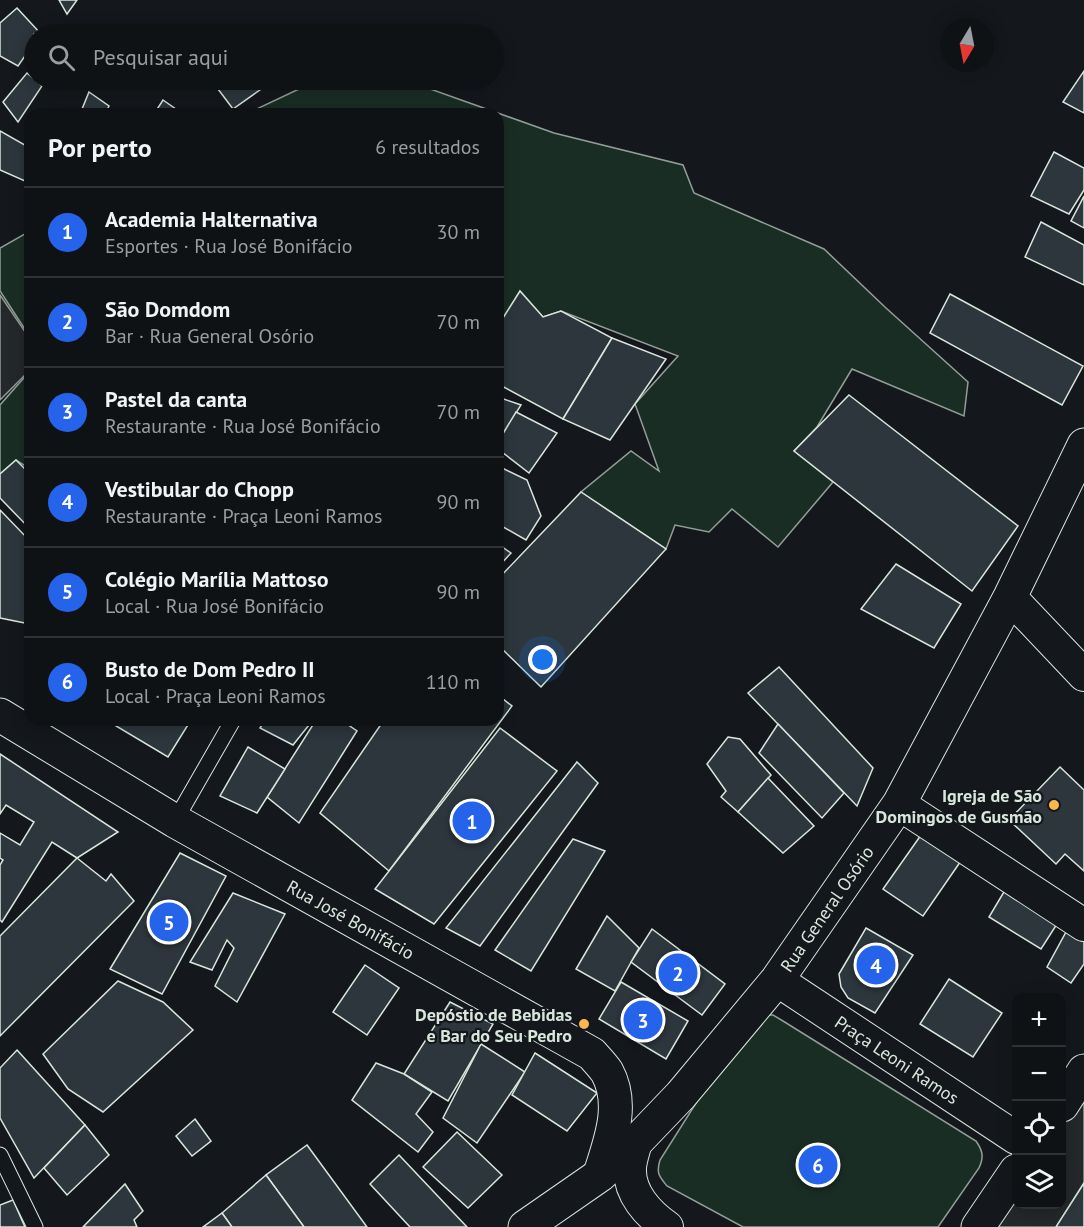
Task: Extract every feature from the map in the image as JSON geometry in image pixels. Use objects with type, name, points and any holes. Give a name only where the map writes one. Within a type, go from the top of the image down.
[{"type":"street","name":"Rua General Osório","points":[[525,1227],[600,1175],[636,1142],[681,1095],[777,980],[899,804],[1010,597],[1084,445]]},
{"type":"street","points":[[1010,597],[1084,675]]},
{"type":"street","name":"Rua José Bonifácio","points":[[0,715],[175,821],[592,1054],[607,1072],[615,1094],[615,1125],[600,1175]]},
{"type":"street","points":[[899,804],[1084,925]]},
{"type":"street","name":"Praça Leoni Ramos","points":[[777,980],[1012,1135]]},
{"type":"street","points":[[636,1142],[630,1168],[632,1188],[650,1214],[667,1227]]},
{"type":"street","points":[[978,1227],[1012,1178]]},
{"type":"lane","points":[[175,821],[230,726]]},
{"type":"lane","points":[[0,1155],[35,1227]]},
{"type":"green space","points":[[297,90],[433,90],[484,108],[259,108]]},
{"type":"green space","points":[[504,115],[554,133],[683,165],[694,193],[824,249],[968,382],[964,416],[852,369],[817,427],[794,451],[833,482],[778,547],[732,509],[709,532],[675,525],[666,549],[581,492],[631,451],[659,471],[635,404],[678,356],[561,311],[543,317],[520,291],[504,316]]},
{"type":"green space","points":[[24,234],[24,328],[0,291],[0,248]]},
{"type":"green space","points":[[24,378],[24,465],[16,460],[0,474],[0,405]]},
{"type":"green space","points":[[757,1015],[773,1015],[976,1141],[982,1154],[979,1168],[938,1227],[743,1227],[667,1186],[659,1174],[660,1160],[746,1024]]},
{"type":"shaded area","points":[[0,295],[24,330],[24,376],[0,400]]},
{"type":"shaded area","points":[[1084,1080],[1084,1183],[1056,1227],[978,1227],[1012,1177],[1012,1209],[1066,1209],[1066,1100]]},
{"type":"building","points":[[59,0],[77,0],[67,14]]},
{"type":"building","points":[[17,8],[32,24],[24,24],[24,57],[18,66],[0,56],[0,23]]},
{"type":"building","points":[[1084,71],[1084,113],[1063,102]]},
{"type":"building","points":[[24,77],[24,90],[39,90],[27,108],[24,108],[24,113],[18,122],[3,102]]},
{"type":"building","points":[[219,90],[260,90],[234,108]]},
{"type":"building","points":[[89,92],[109,106],[108,108],[82,108]]},
{"type":"building","points":[[163,100],[174,108],[158,108]]},
{"type":"building","points":[[0,131],[24,145],[24,181],[0,170]]},
{"type":"building","points":[[1054,152],[1084,168],[1084,190],[1069,214],[1031,196]]},
{"type":"building","points":[[1084,196],[1084,228],[1071,221]]},
{"type":"building","points":[[1041,222],[1084,245],[1084,285],[1025,257]]},
{"type":"building","points":[[520,291],[543,317],[561,311],[612,338],[563,419],[504,387],[504,316]]},
{"type":"building","points":[[950,294],[1083,366],[1062,405],[930,333]]},
{"type":"building","points":[[612,338],[666,359],[610,440],[563,419]]},
{"type":"building","points":[[849,395],[1018,526],[972,591],[794,451]]},
{"type":"building","points":[[504,399],[521,405],[504,432]]},
{"type":"building","points":[[516,412],[557,433],[529,473],[504,454],[504,432]]},
{"type":"building","points":[[16,460],[24,468],[24,523],[0,498],[0,474]]},
{"type":"building","points":[[504,469],[527,480],[541,516],[526,540],[504,527]]},
{"type":"building","points":[[581,492],[666,549],[541,687],[504,651],[504,573]]},
{"type":"building","points":[[0,510],[24,535],[24,623],[0,618]]},
{"type":"building","points":[[504,548],[511,553],[504,561]]},
{"type":"building","points":[[896,564],[961,604],[934,648],[861,609]]},
{"type":"building","points":[[779,667],[873,768],[857,806],[748,693]]},
{"type":"building","points":[[504,700],[512,706],[504,717]]},
{"type":"building","points":[[778,724],[844,793],[822,818],[759,753]]},
{"type":"building","points":[[116,726],[187,726],[168,757]]},
{"type":"building","points":[[261,726],[308,726],[293,745],[260,728]]},
{"type":"building","points":[[312,726],[350,726],[357,731],[299,823],[267,797]]},
{"type":"building","points":[[380,726],[497,726],[389,871],[320,813]]},
{"type":"building","points":[[500,728],[557,771],[434,924],[375,889]]},
{"type":"building","points":[[728,737],[740,739],[771,775],[738,812],[721,797],[726,791],[707,764]]},
{"type":"building","points":[[248,747],[285,769],[257,813],[220,796]]},
{"type":"building","points":[[0,754],[118,832],[77,858],[52,842],[2,922],[0,920],[0,865],[3,860],[0,858],[0,833],[20,845],[34,822],[6,805],[0,814]]},
{"type":"building","points":[[577,762],[598,783],[480,946],[446,928]]},
{"type":"building","name":"Igreja de São Domingos de Gusmão","points":[[1060,767],[1084,790],[1084,871],[1065,854],[1056,864],[1009,820]]},
{"type":"building","points":[[768,778],[814,826],[783,853],[738,812]]},
{"type":"building","points":[[921,835],[965,855],[923,916],[883,889]]},
{"type":"building","points":[[573,839],[605,851],[531,971],[495,950]]},
{"type":"building","points":[[180,853],[226,876],[162,994],[110,969]]},
{"type":"building","points":[[77,858],[106,881],[111,874],[134,901],[0,1036],[0,936]]},
{"type":"building","points":[[1011,880],[1064,913],[1041,949],[989,917]]},
{"type":"building","points":[[233,893],[285,914],[237,1002],[215,986],[234,948],[227,940],[212,970],[190,962]]},
{"type":"building","points":[[607,916],[639,948],[615,991],[576,969]]},
{"type":"building","points":[[1072,921],[1084,927],[1084,964],[1071,983],[1047,967]]},
{"type":"building","points":[[866,928],[913,955],[875,1013],[848,998],[841,987],[839,974]]},
{"type":"building","points":[[652,929],[725,984],[702,1015],[631,962]]},
{"type":"building","points":[[365,965],[399,988],[367,1035],[333,1012]]},
{"type":"building","points":[[949,979],[1002,1013],[973,1057],[920,1024]]},
{"type":"building","points":[[118,981],[163,1002],[193,1030],[103,1112],[68,1089],[43,1054]]},
{"type":"building","points":[[621,982],[688,1021],[666,1059],[599,1019]]},
{"type":"building","points":[[450,1002],[493,1024],[448,1101],[404,1074]]},
{"type":"building","points":[[481,1044],[525,1072],[477,1143],[443,1118]]},
{"type":"building","points":[[17,1050],[85,1125],[34,1178],[0,1118],[0,1068]]},
{"type":"building","points":[[535,1053],[597,1093],[567,1131],[512,1095]]},
{"type":"building","points":[[376,1063],[404,1074],[432,1092],[416,1114],[433,1132],[418,1152],[352,1100]]},
{"type":"building","points":[[195,1119],[211,1141],[192,1156],[176,1136]]},
{"type":"building","points":[[85,1125],[109,1155],[67,1195],[44,1168]]},
{"type":"building","points":[[457,1132],[502,1175],[468,1208],[423,1167]]},
{"type":"building","points":[[307,1145],[367,1227],[304,1227],[266,1175]]},
{"type":"building","points":[[399,1155],[467,1227],[410,1227],[370,1184]]},
{"type":"building","points":[[266,1175],[304,1227],[232,1227],[222,1213]]},
{"type":"building","points":[[1084,1183],[1084,1227],[1056,1227]]},
{"type":"building","points":[[125,1184],[143,1211],[134,1220],[137,1227],[83,1227]]},
{"type":"building","points":[[13,1200],[25,1227],[0,1227],[0,1205]]},
{"type":"building","points":[[222,1213],[232,1227],[203,1227]]},
{"type":"place","name":"Igreja de São Domingos de Gusmão","points":[[1054,805]]},
{"type":"place","name":"Academia Halternativa","points":[[472,821]]},
{"type":"place","name":"Colégio Marília Mattoso","points":[[169,922]]},
{"type":"place","name":"Vestibular do Chopp","points":[[876,965]]},
{"type":"place","name":"São Domdom","points":[[678,973]]},
{"type":"place","name":"Pastel da canta","points":[[643,1020]]},
{"type":"place","name":"Depóstio de Bebidas e Bar do Seu Pedro","points":[[584,1024]]},
{"type":"place","name":"Busto de Dom Pedro II","points":[[818,1165]]}]
